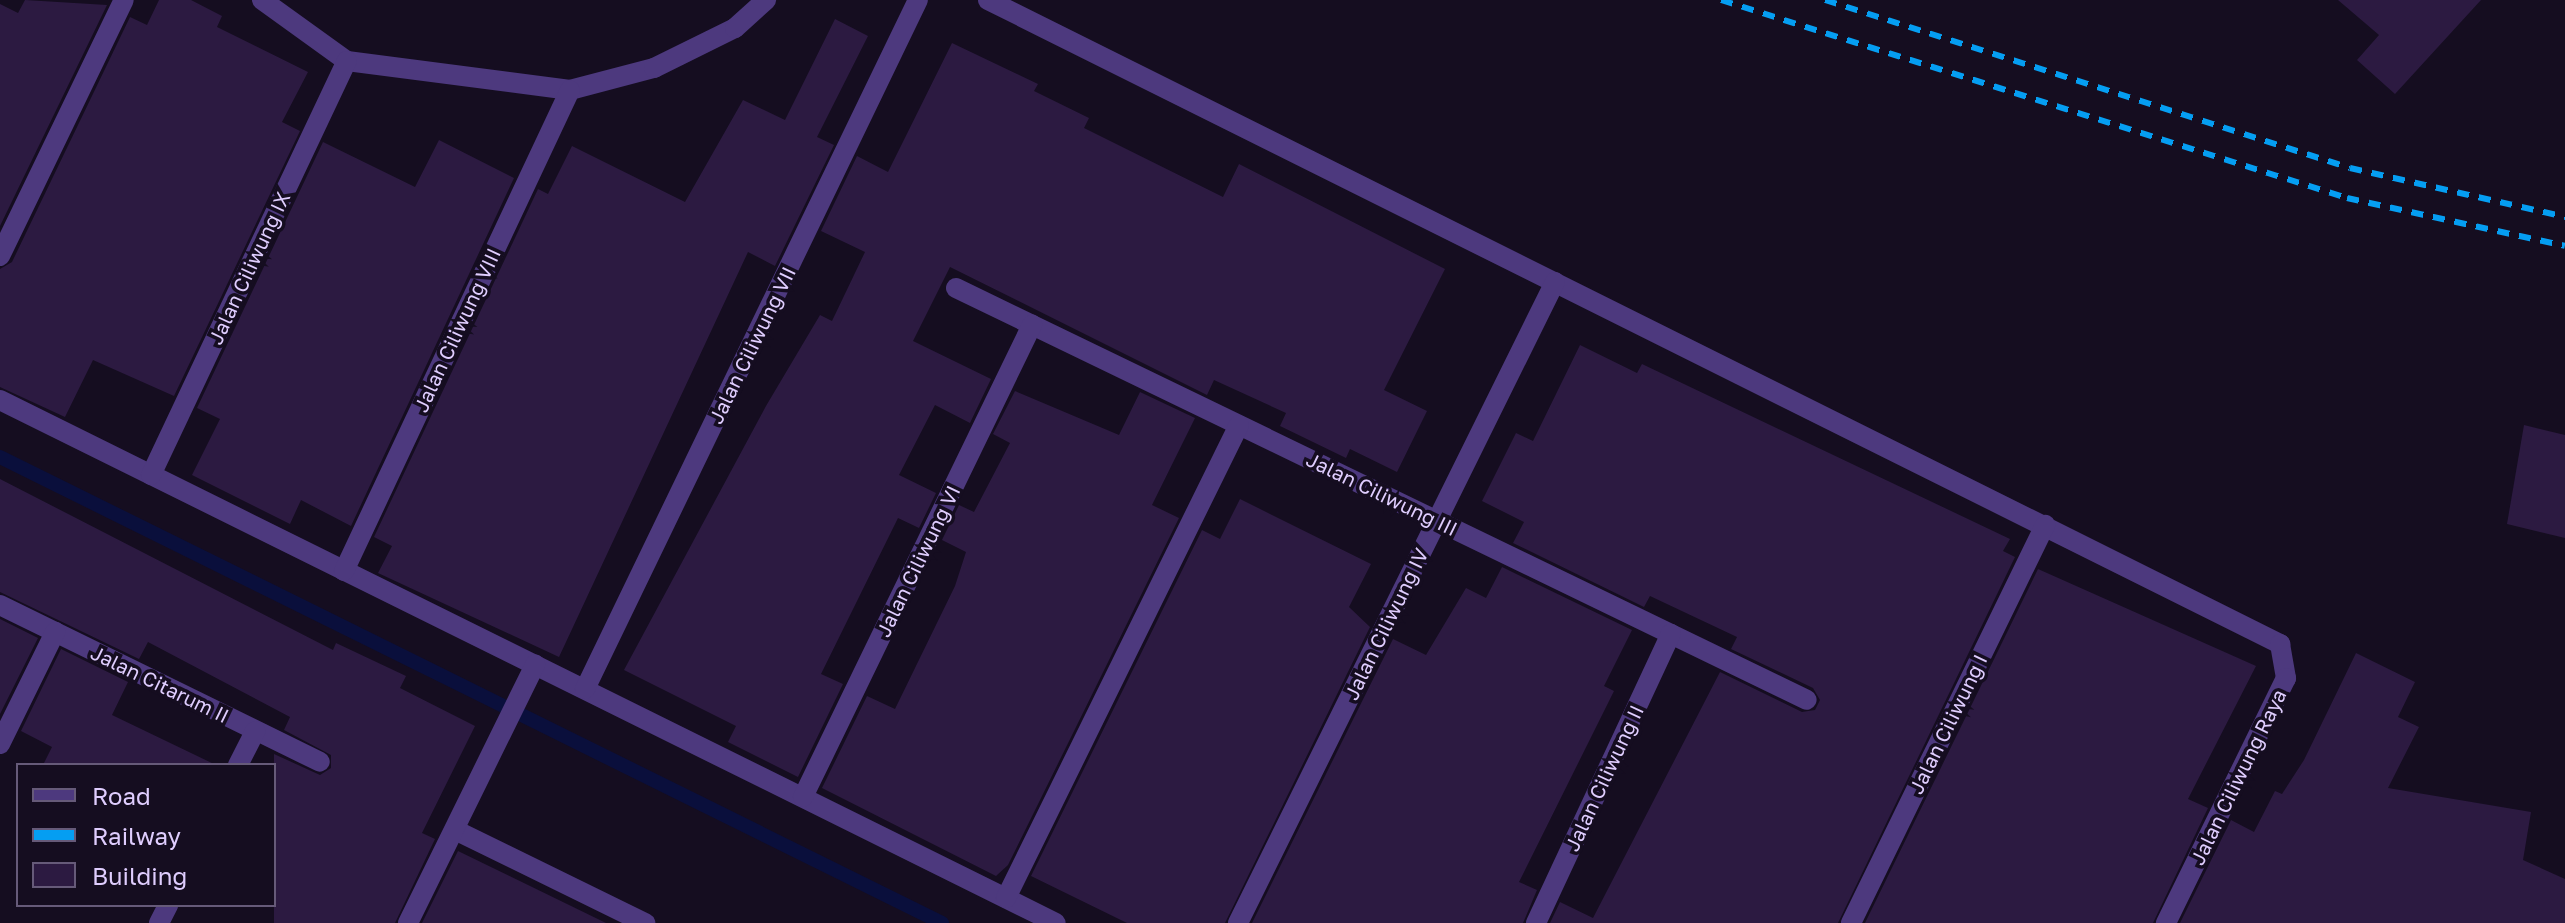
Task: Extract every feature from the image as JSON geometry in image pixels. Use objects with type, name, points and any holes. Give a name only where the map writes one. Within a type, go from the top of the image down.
[{"type":"street","points":[[0,256],[124,0]]},
{"type":"street","points":[[262,0],[347,61],[570,90],[654,68],[735,28],[766,0]]},
{"type":"street","name":"Jalan Ciliwung VII","points":[[585,689],[918,0]]},
{"type":"street","points":[[988,0],[2045,525]]},
{"type":"street","name":"Jalan Ciliwung IX","points":[[151,475],[347,61]]},
{"type":"street","name":"Jalan Ciliwung VIII","points":[[344,571],[570,90]]},
{"type":"street","name":"Jalan Ciliwung IV","points":[[1238,923],[1555,282]]},
{"type":"street","name":"Jalan Ciliwung III","points":[[956,288],[1807,700]]},
{"type":"street","name":"Jalan Ciliwung VI","points":[[803,797],[1032,325]]},
{"type":"street","points":[[0,400],[1056,923]]},
{"type":"street","points":[[1006,898],[1239,425]]},
{"type":"street","name":"Jalan Ciliwung Raya","points":[[2045,525],[2266,633],[2280,644],[2286,678],[2166,923]]},
{"type":"street","name":"Jalan Ciliwung I","points":[[1851,923],[2045,525]]},
{"type":"street","name":"Jalan Citarum II","points":[[0,605],[320,762]]},
{"type":"street","points":[[0,744],[55,632]]},
{"type":"street","name":"Jalan Ciliwung II","points":[[1536,923],[1671,634]]},
{"type":"street","points":[[408,923],[535,665]]},
{"type":"street","points":[[239,763],[255,731]]},
{"type":"street","points":[[455,830],[645,923]]},
{"type":"building","points":[[25,0],[107,5],[0,226],[0,4],[18,13]]},
{"type":"building","points":[[159,0],[191,0],[222,16],[217,27],[308,72],[282,122],[300,131],[174,396],[93,360],[65,417],[0,387],[0,269],[12,262],[130,17],[147,25]]},
{"type":"building","points":[[2338,0],[2481,0],[2395,94],[2357,60],[2379,35]]},
{"type":"building","points":[[835,19],[868,36],[817,137],[834,145],[775,266],[748,252],[559,657],[378,573],[392,546],[374,537],[538,189],[548,194],[572,146],[685,202],[743,100],[785,120]]},
{"type":"building","points":[[952,43],[1038,84],[1034,91],[1089,118],[1084,128],[1223,197],[1239,164],[1445,269],[1384,390],[1427,411],[1397,472],[1350,449],[1346,458],[1280,426],[1286,413],[1214,380],[1207,395],[950,267],[913,341],[991,379],[970,423],[935,405],[899,475],[936,493],[919,528],[898,518],[821,674],[843,684],[798,777],[728,742],[736,726],[624,670],[766,406],[820,315],[832,321],[865,252],[821,231],[857,156],[888,172]]},
{"type":"building","points":[[439,140],[514,178],[351,526],[301,500],[290,524],[192,475],[220,419],[197,408],[323,142],[415,187]]},
{"type":"building","points":[[1580,345],[1637,373],[1642,364],[2010,539],[2003,551],[2015,557],[1838,923],[1550,923],[1560,902],[1593,918],[1720,672],[1802,712],[1815,710],[1820,700],[1813,688],[1731,649],[1737,637],[1650,596],[1644,607],[1513,543],[1524,522],[1482,501],[1516,433],[1533,441]]},
{"type":"building","points":[[1015,391],[1119,435],[1140,392],[1195,418],[1152,505],[1179,518],[1008,865],[996,876],[822,788],[867,696],[895,709],[955,586],[966,552],[942,540],[959,505],[974,512],[1010,443],[993,434]]},
{"type":"building","points":[[2524,425],[2565,435],[2565,538],[2507,524]]},
{"type":"building","points":[[0,479],[333,650],[336,643],[406,676],[400,688],[475,726],[422,833],[435,839],[395,923],[274,923],[274,754],[320,775],[331,768],[331,755],[284,730],[290,717],[148,642],[139,659],[0,592]]},
{"type":"building","points":[[1240,499],[1371,564],[1349,607],[1370,627],[1225,923],[1127,923],[1031,876],[1202,530],[1220,539]]},
{"type":"building","points":[[1502,567],[1632,630],[1604,686],[1614,691],[1519,882],[1537,890],[1523,923],[1252,923],[1393,639],[1426,655],[1466,588],[1486,598]]},
{"type":"building","points":[[2038,569],[2256,666],[2188,799],[2208,808],[2153,923],[1865,923]]},
{"type":"building","points":[[0,619],[38,638],[0,714]]},
{"type":"building","points":[[61,649],[128,682],[112,715],[212,763],[44,763],[52,747],[21,731]]},
{"type":"building","points":[[2356,653],[2415,682],[2398,717],[2419,727],[2388,788],[2531,812],[2523,860],[2565,879],[2565,923],[2180,923],[2231,820],[2254,832],[2275,791],[2282,794],[2304,760]]},
{"type":"building","points":[[458,851],[606,923],[422,923]]},
{"type":"waterway","points":[[0,457],[942,923]]},
{"type":"railway","points":[[1721,0],[2347,198],[2565,246]]},
{"type":"railway","points":[[1825,0],[2350,168],[2565,217]]}]
